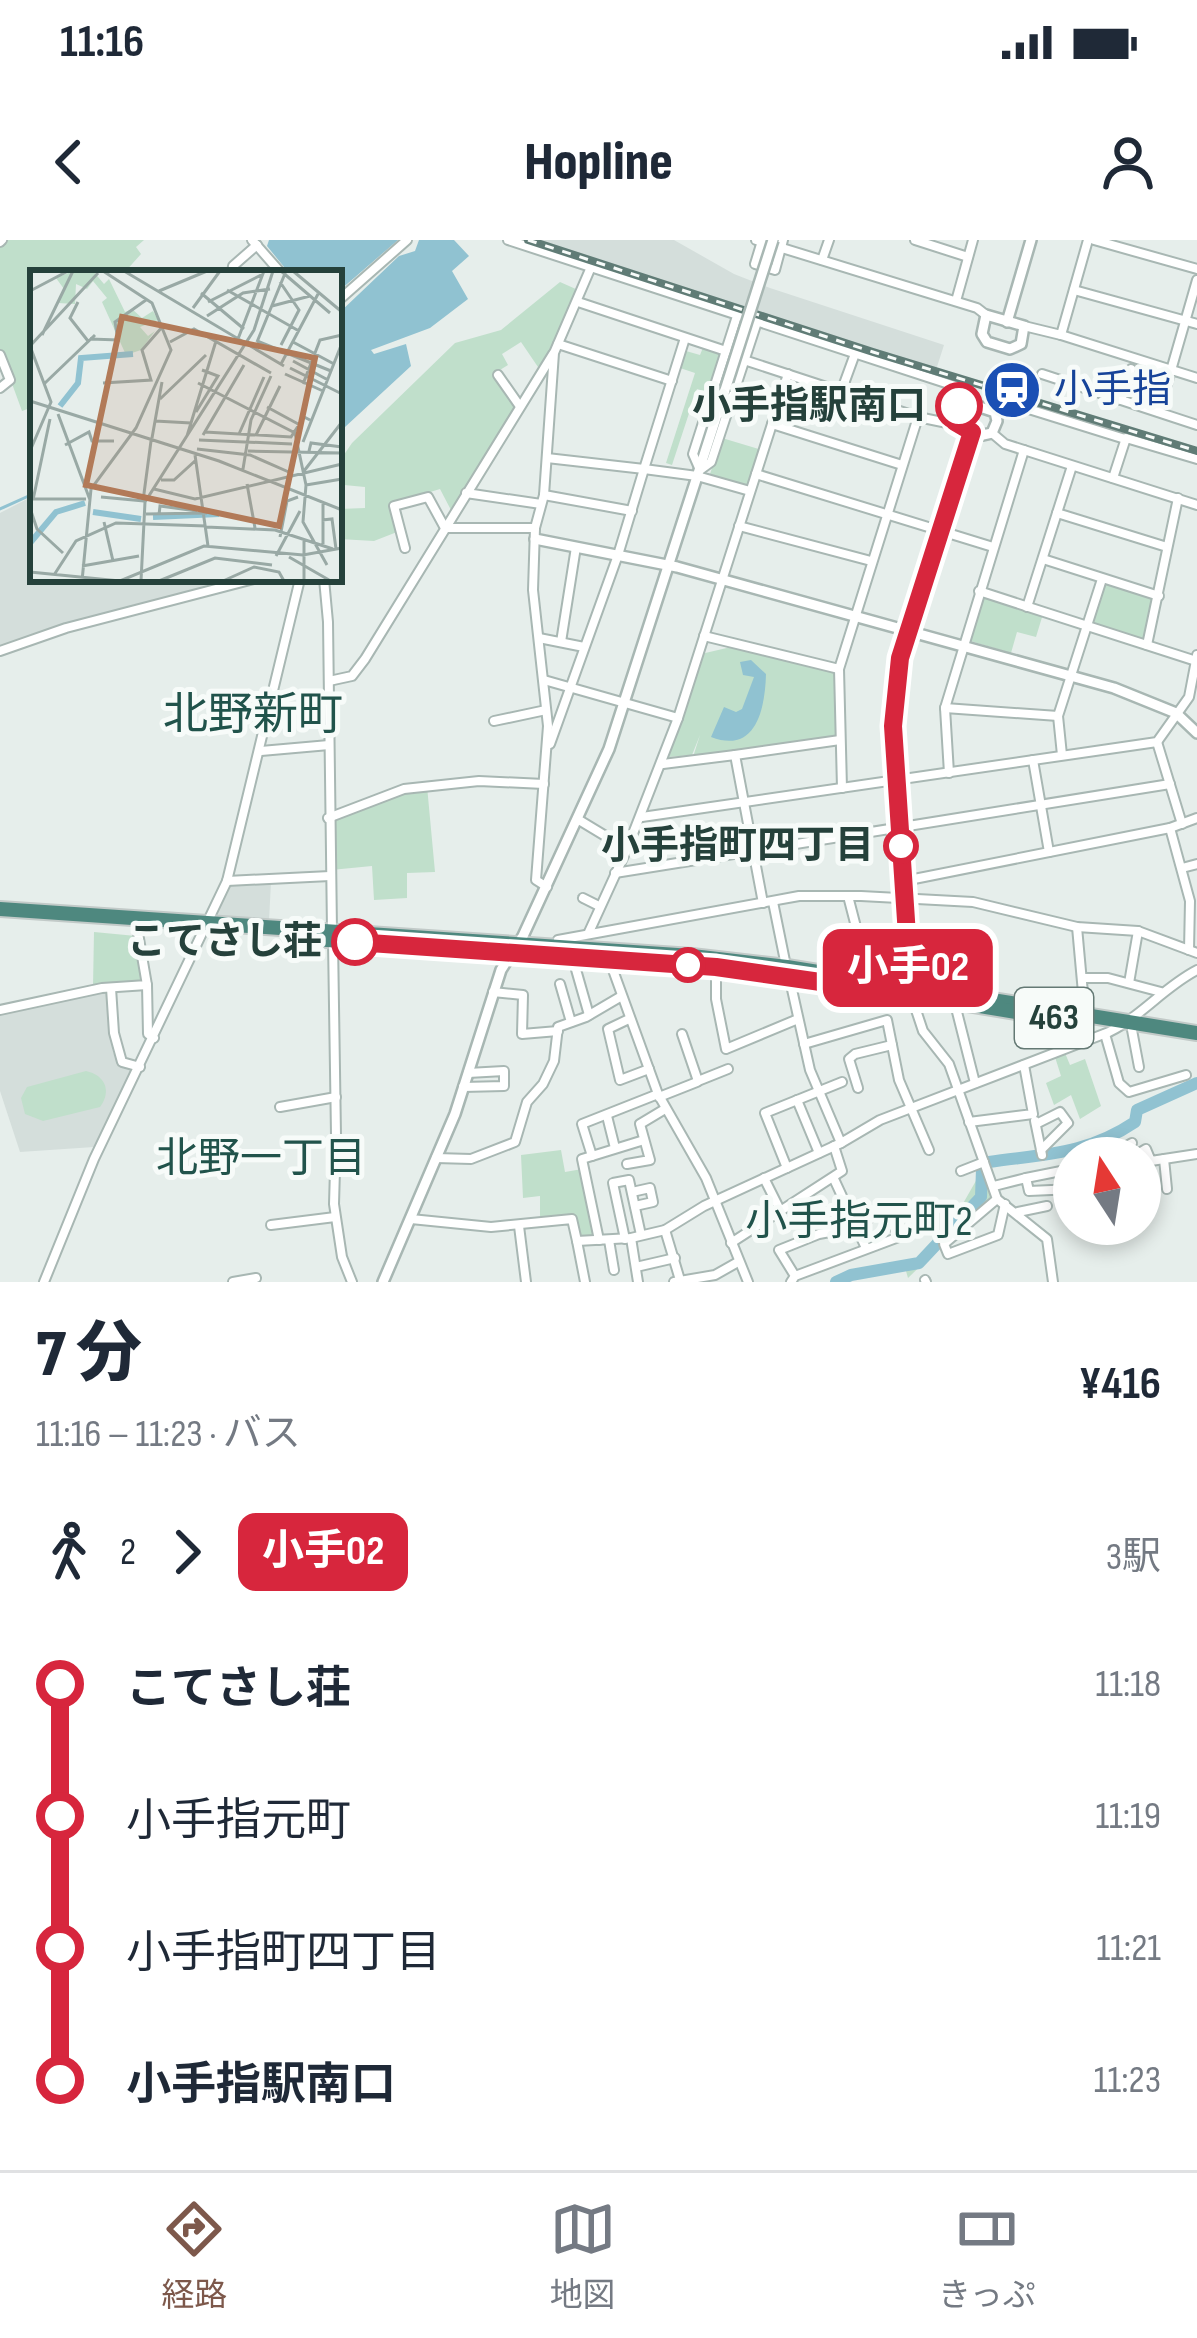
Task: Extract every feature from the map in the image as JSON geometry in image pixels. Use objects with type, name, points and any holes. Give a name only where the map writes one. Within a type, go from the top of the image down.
[{"type":"highway","name":"463","points":[[0,909],[787,967],[870,980],[955,1003],[1197,1037]]},
{"type":"highway","name":"463","points":[[0,918],[203,927]]},
{"type":"highway","name":"463","points":[[513,948],[572,957],[607,954],[716,967],[788,969],[1085,1016],[1121,1028]]},
{"type":"street","points":[[342,297],[406,240]]},
{"type":"street","points":[[508,240],[955,386]]},
{"type":"street","points":[[779,242],[775,270],[755,265],[760,240],[779,242],[986,316],[1197,378]]},
{"type":"street","points":[[822,260],[829,240]]},
{"type":"street","points":[[956,302],[973,240]]},
{"type":"street","points":[[1007,322],[1030,240]]},
{"type":"street","points":[[1061,335],[1091,240],[1197,269]]},
{"type":"street","points":[[922,241],[968,257]]},
{"type":"street","points":[[232,270],[255,242],[278,270]]},
{"type":"street","points":[[383,1282],[464,1087],[493,992],[579,820],[625,703],[725,390],[779,242]]},
{"type":"street","points":[[329,681],[352,676],[365,659],[556,349],[591,267]]},
{"type":"street","points":[[1160,412],[1197,280]]},
{"type":"street","points":[[1074,290],[1197,325]]},
{"type":"street","points":[[578,302],[726,351]]},
{"type":"street","points":[[699,473],[693,454],[738,313]]},
{"type":"street","points":[[986,316],[984,338],[1010,349],[1021,344],[1024,326]]},
{"type":"street","points":[[699,473],[711,461],[758,319]]},
{"type":"street","points":[[545,757],[618,555],[685,338]]},
{"type":"street","points":[[556,349],[672,380]]},
{"type":"street","points":[[547,887],[536,880],[546,710],[533,590],[556,349]]},
{"type":"street","points":[[842,392],[856,351]]},
{"type":"street","points":[[0,355],[10,380],[0,388]]},
{"type":"street","points":[[744,360],[919,417],[992,433],[1005,444],[1197,505]]},
{"type":"street","points":[[1121,400],[1131,369]]},
{"type":"street","points":[[589,934],[662,765],[788,374]]},
{"type":"street","points":[[1042,374],[1197,425]]},
{"type":"street","points":[[498,375],[519,405]]},
{"type":"street","points":[[958,425],[959,406],[968,403],[995,412],[992,433]]},
{"type":"street","points":[[1014,409],[1197,459]]},
{"type":"street","points":[[842,788],[839,669],[919,417]]},
{"type":"street","points":[[772,424],[902,466]]},
{"type":"street","points":[[972,432],[894,688],[896,780],[910,991],[923,1031],[949,1064],[1001,1201],[998,1235],[948,1254],[944,1244],[1001,1201]]},
{"type":"street","points":[[1113,478],[1125,439]]},
{"type":"street","points":[[949,773],[945,708],[1024,450]]},
{"type":"street","points":[[547,458],[699,473],[750,491]]},
{"type":"street","points":[[1027,607],[1072,465]]},
{"type":"street","points":[[756,474],[993,547]]},
{"type":"street","points":[[466,493],[632,511]]},
{"type":"street","points":[[405,548],[394,506],[428,497],[445,528]]},
{"type":"street","points":[[1148,645],[1178,498]]},
{"type":"street","points":[[1057,513],[1167,547]]},
{"type":"street","points":[[739,526],[872,561]]},
{"type":"street","points":[[445,528],[535,534],[669,565],[1151,700],[1176,713],[1197,733]]},
{"type":"street","points":[[561,642],[576,547]]},
{"type":"street","points":[[1043,559],[1159,596]]},
{"type":"street","points":[[1062,755],[1058,716],[1102,579]]},
{"type":"street","points":[[0,651],[66,628],[242,582]]},
{"type":"street","points":[[44,1282],[94,1159],[226,880],[299,582]]},
{"type":"street","points":[[324,582],[335,1217],[342,1258],[352,1282]]},
{"type":"street","points":[[642,818],[1157,742],[1189,697],[1196,658],[979,591]]},
{"type":"street","points":[[704,636],[839,669]]},
{"type":"street","points":[[539,638],[584,647]]},
{"type":"street","points":[[544,680],[678,718]]},
{"type":"street","points":[[945,708],[1058,716]]},
{"type":"street","points":[[494,721],[546,710]]},
{"type":"street","points":[[662,765],[840,740]]},
{"type":"street","points":[[1157,742],[1182,824]]},
{"type":"street","points":[[261,751],[328,745]]},
{"type":"street","points":[[731,1243],[842,1171],[754,851],[735,755]]},
{"type":"street","points":[[1033,760],[1049,852]]},
{"type":"street","points":[[328,818],[404,789],[479,781],[544,784]]},
{"type":"street","points":[[615,873],[1170,784]]},
{"type":"street","points":[[904,881],[1169,828],[1197,818]]},
{"type":"street","points":[[579,820],[627,849]]},
{"type":"street","points":[[558,940],[799,896],[848,896],[974,902],[1077,927],[1138,931],[1193,951],[1192,918],[1169,828]]},
{"type":"street","points":[[1182,868],[1197,864]]},
{"type":"street","points":[[226,880],[330,875]]},
{"type":"street","points":[[848,896],[870,980]]},
{"type":"street","points":[[583,898],[599,906]]},
{"type":"street","points":[[137,927],[147,985],[148,1034],[154,1038]]},
{"type":"street","points":[[1077,927],[1085,1016]]},
{"type":"street","points":[[1129,983],[1138,931]]},
{"type":"street","points":[[603,932],[620,998],[659,1095],[715,1201],[748,1282]]},
{"type":"street","points":[[572,957],[589,1016]]},
{"type":"street","points":[[716,967],[716,999],[727,1049],[798,1019]]},
{"type":"street","points":[[578,1241],[632,1238],[665,1230],[910,1107],[1121,1028],[1161,992],[1197,970]]},
{"type":"street","points":[[1083,978],[1161,992]]},
{"type":"street","points":[[560,984],[571,1022]]},
{"type":"street","points":[[0,1010],[147,985]]},
{"type":"street","points":[[111,988],[114,1033],[122,1062],[140,1067]]},
{"type":"street","points":[[493,992],[523,995],[522,1034],[558,1031]]},
{"type":"street","points":[[436,1158],[471,1159],[515,1142],[527,1102],[554,1061],[558,1027],[620,998]]},
{"type":"street","points":[[955,1003],[976,1083]]},
{"type":"street","points":[[629,1018],[608,1029],[620,1080],[649,1069]]},
{"type":"street","points":[[804,1044],[887,1020],[910,1107],[928,1150]]},
{"type":"street","points":[[1121,1028],[1139,1067]]},
{"type":"street","points":[[1121,1028],[1119,1083],[1130,1092],[1186,1075]]},
{"type":"street","points":[[682,1034],[698,1082]]},
{"type":"street","points":[[858,1088],[848,1059],[892,1045]]},
{"type":"street","points":[[968,1122],[1034,1119],[1060,1112],[1068,1123],[1042,1152],[1034,1119],[1024,1065]]},
{"type":"street","points":[[592,1156],[582,1124],[728,1070]]},
{"type":"street","points":[[464,1087],[504,1086],[504,1071],[468,1073]]},
{"type":"street","points":[[787,1168],[765,1113],[842,1082]]},
{"type":"street","points":[[280,1107],[336,1097]]},
{"type":"street","points":[[796,1100],[819,1153]]},
{"type":"street","points":[[627,1164],[650,1160],[640,1124],[665,1109]]},
{"type":"street","points":[[607,1116],[615,1148]]},
{"type":"street","points":[[614,1270],[582,1159],[644,1141]]},
{"type":"street","points":[[1161,1159],[1197,1154]]},
{"type":"street","points":[[1164,1159],[1167,1189]]},
{"type":"street","points":[[961,1171],[985,1165]]},
{"type":"street","points":[[994,1186],[1053,1172]]},
{"type":"street","points":[[1020,1177],[1029,1191],[1053,1190]]},
{"type":"street","points":[[764,1178],[780,1210]]},
{"type":"street","points":[[833,1178],[866,1248]]},
{"type":"street","points":[[632,1238],[635,1206],[629,1180],[613,1183],[632,1238],[638,1282]]},
{"type":"street","points":[[632,1192],[650,1188],[653,1202],[635,1206]]},
{"type":"street","points":[[1001,1201],[1047,1239],[1053,1282]]},
{"type":"street","points":[[885,1207],[899,1237],[793,1279],[779,1250],[819,1234],[857,1227],[885,1207]]},
{"type":"street","points":[[1017,1212],[1047,1207]]},
{"type":"street","points":[[271,1225],[335,1217]]},
{"type":"street","points":[[411,1220],[520,1226],[572,1219],[585,1282]]},
{"type":"street","points":[[520,1226],[526,1282]]},
{"type":"street","points":[[665,1230],[677,1281],[715,1275],[738,1262]]},
{"type":"street","points":[[636,1267],[675,1258]]},
{"type":"street","points":[[233,1282],[256,1278]]},
{"type":"shaded area","points":[[516,240],[674,240],[770,288],[944,345],[935,373]]},
{"type":"shaded area","points":[[30,498],[30,582],[238,582],[0,649],[0,513]]},
{"type":"shaded area","points":[[271,882],[269,921],[216,917],[229,883]]},
{"type":"shaded area","points":[[107,992],[113,1053],[133,1065],[94,1147],[20,1152],[0,1091],[0,1009]]},
{"type":"green space","points":[[0,240],[144,240],[136,247],[141,254],[127,270],[30,270],[30,408],[22,411],[0,351]]},
{"type":"green space","points":[[560,282],[578,290],[550,352],[538,367],[521,342],[502,354],[508,365],[495,373],[516,406],[452,512],[440,489],[391,504],[397,532],[374,541],[342,539],[342,509],[365,508],[365,487],[344,485],[342,458],[352,443],[455,343],[501,330]]},
{"type":"green space","points":[[704,345],[723,352],[710,393],[697,389],[672,465],[666,463],[695,373],[680,368],[686,351],[700,355]]},
{"type":"green space","points":[[722,438],[762,450],[750,490],[709,477]]},
{"type":"green space","points":[[1103,580],[1159,596],[1144,642],[1090,625]]},
{"type":"green space","points":[[980,596],[1043,614],[1036,637],[1017,632],[1011,653],[967,640]]},
{"type":"green space","points":[[731,647],[837,670],[839,739],[693,757],[700,735],[692,755],[669,757],[701,654]]},
{"type":"green space","points":[[427,786],[435,872],[407,873],[407,898],[374,900],[372,866],[331,870],[330,819],[404,789]]},
{"type":"green space","points":[[94,932],[136,936],[143,981],[93,987]]},
{"type":"green space","points":[[1065,1053],[1070,1065],[1085,1059],[1101,1106],[1080,1119],[1071,1095],[1054,1105],[1046,1083],[1061,1076],[1055,1057]]},
{"type":"green space","points":[[86,1071],[105,1084],[100,1107],[43,1121],[25,1114],[21,1098],[27,1087]]},
{"type":"green space","points":[[561,1150],[565,1172],[582,1169],[595,1238],[580,1239],[573,1217],[540,1222],[540,1196],[523,1198],[521,1155]]},
{"type":"green space","points":[[987,1176],[991,1205],[978,1210],[908,1278],[906,1271],[957,1214],[977,1179]]},
{"type":"water","points":[[269,240],[398,240],[342,288],[342,270],[287,270],[267,246]]},
{"type":"water","points":[[419,240],[454,240],[469,256],[452,271],[468,299],[430,328],[371,350],[374,354],[406,344],[411,366],[345,427],[342,310],[399,256],[415,251]]},
{"type":"water","points":[[751,660],[766,674],[755,726],[738,740],[711,737],[724,707],[736,712],[742,709],[754,677],[743,675],[740,662]]},
{"type":"waterway","points":[[0,509],[30,495]]},
{"type":"waterway","points":[[836,1282],[919,1263],[981,1197],[982,1169],[989,1162],[1099,1141],[1135,1122],[1137,1110],[1197,1083]]},
{"type":"railway","points":[[528,240],[1197,451]]},
{"type":"bus line","name":"小手02","points":[[355,942],[716,967],[911,995],[894,688],[972,432],[955,422],[959,406]]},
{"type":"place","name":"小手指","points":[[1012,390]]},
{"type":"place","name":"小手指駅南口","points":[[959,406]]},
{"type":"place","name":"小手指町四丁目","points":[[901,846]]},
{"type":"place","name":"こてさし荘","points":[[355,942]]},
{"type":"district","name":"北野新町","points":[[253,715]]},
{"type":"district","name":"北野一丁目","points":[[261,1159]]},
{"type":"district","name":"小手指元町2","points":[[859,1222]]}]
